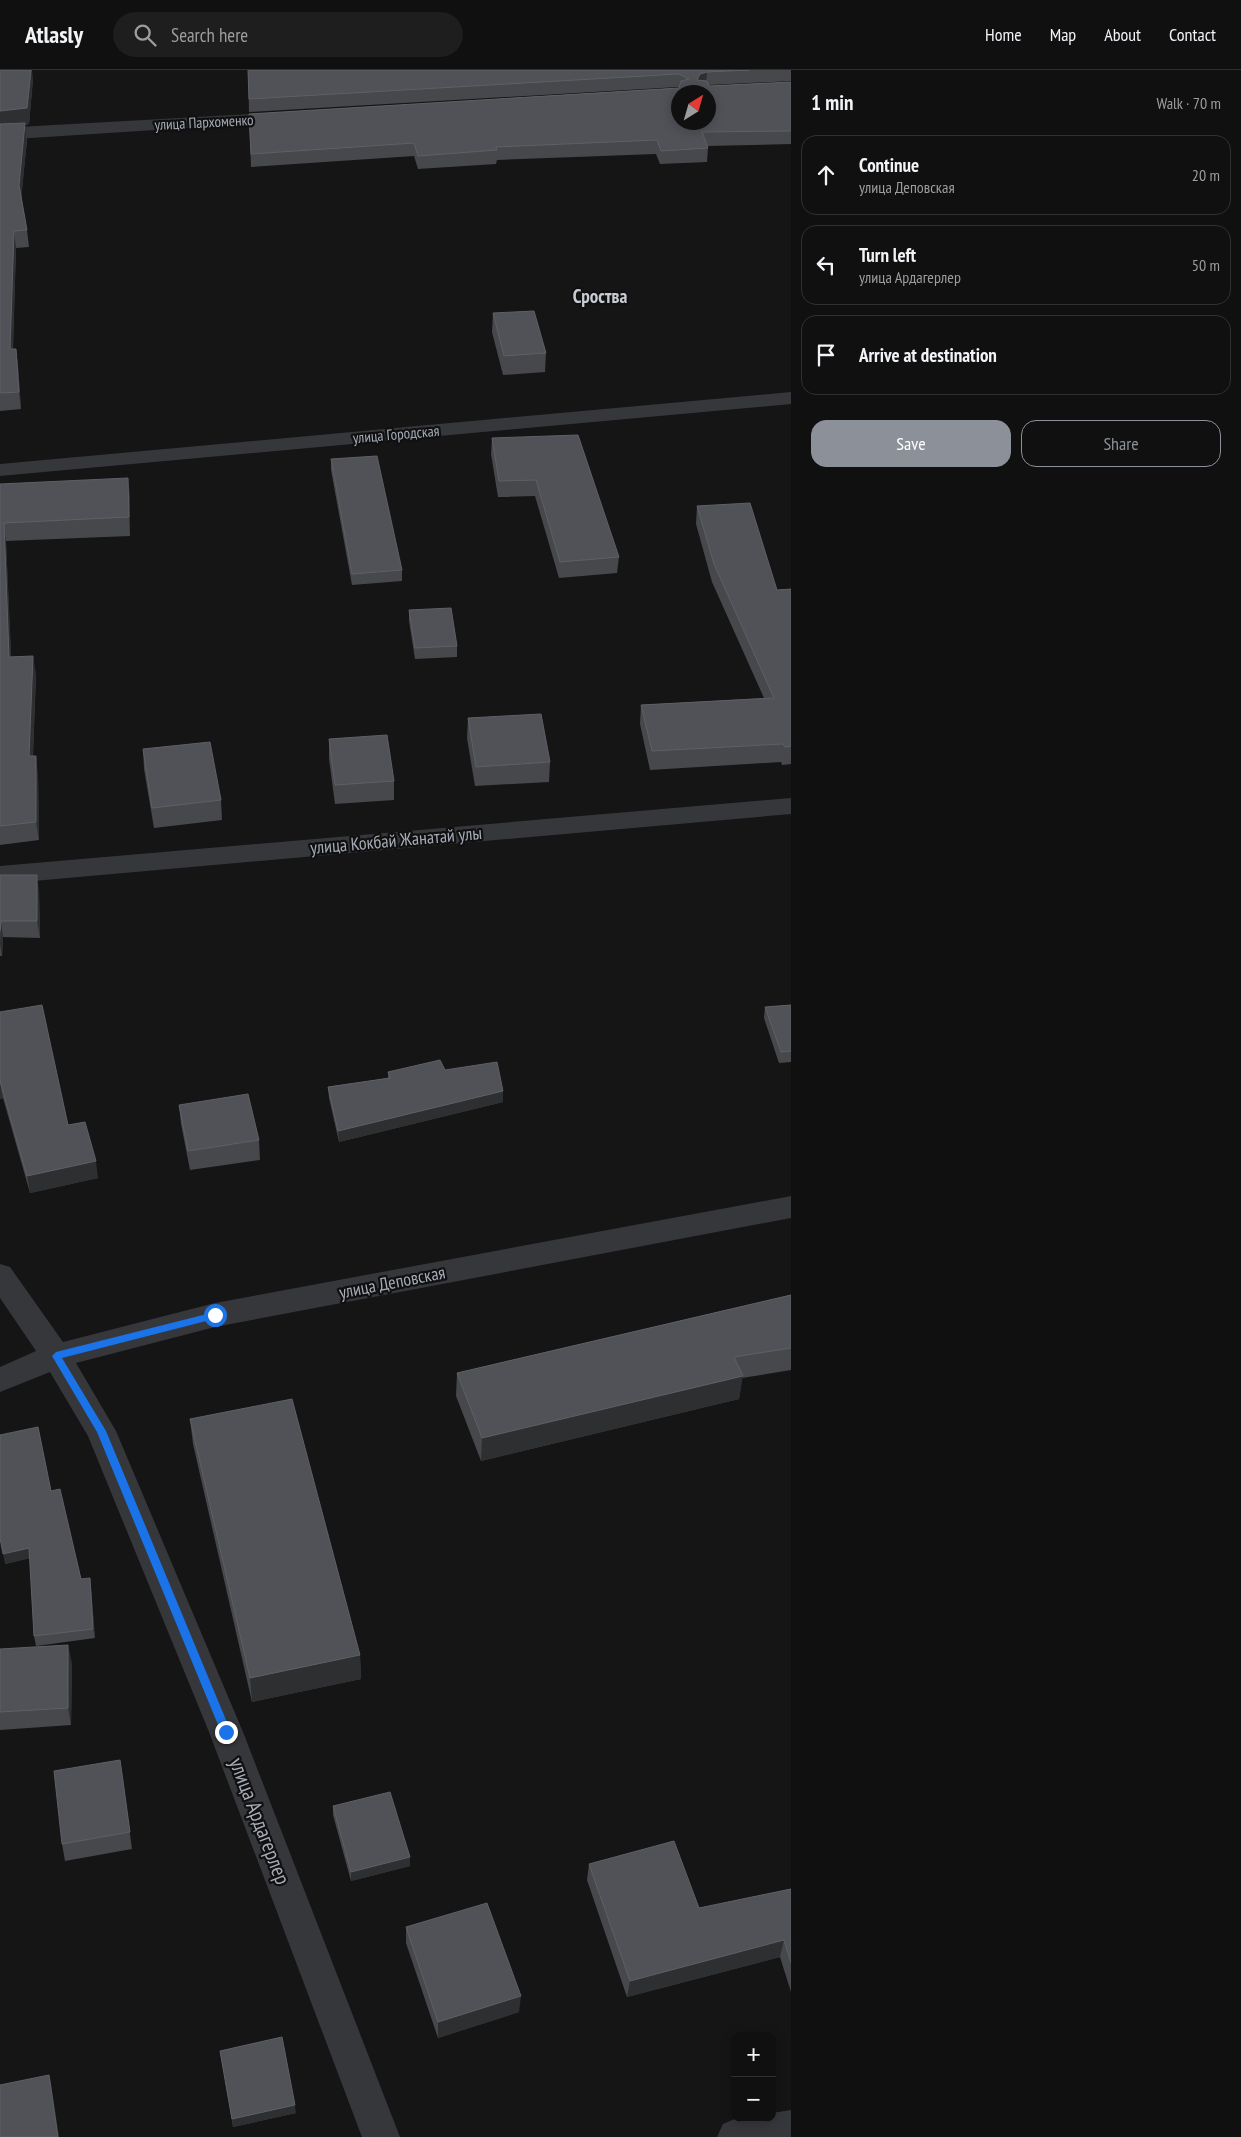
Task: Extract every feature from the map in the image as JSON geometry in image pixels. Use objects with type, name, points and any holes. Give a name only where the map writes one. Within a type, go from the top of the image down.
[{"type":"street","name":"улица Пархоменко","points":[[0,134],[309,116]]},
{"type":"street","name":"улица Городская","points":[[0,470],[791,398]]},
{"type":"street","name":"улица Кокбай Жанатай улы","points":[[0,875],[791,806]]},
{"type":"street","name":"улица Деповская","points":[[0,1380],[56,1356],[215,1315],[791,1208]]},
{"type":"street","name":"улица Ардагерлер","points":[[0,1275],[56,1356],[101,1431],[143,1528],[226,1732],[381,2137]]},
{"type":"street","points":[[736,2137],[791,2129]]},
{"type":"building","points":[[0,70],[31,70],[27,108],[0,111]]},
{"type":"building","points":[[248,70],[750,70],[700,74],[697,80],[707,81],[709,85],[680,85],[681,81],[689,79],[679,74],[249,99]]},
{"type":"building","points":[[791,82],[791,131],[702,132],[708,148],[661,151],[657,140],[496,147],[497,150],[418,156],[414,143],[251,154],[249,114],[671,88],[671,130],[716,130],[716,86]]},
{"type":"building","points":[[25,123],[19,185],[27,230],[14,231],[10,349],[16,349],[19,392],[0,393],[0,124]]},
{"type":"building","points":[[534,311],[546,353],[504,356],[493,313]]},
{"type":"building","points":[[578,435],[619,557],[560,562],[536,480],[499,481],[492,438]]},
{"type":"building","points":[[377,456],[402,570],[352,574],[331,459]]},
{"type":"building","points":[[128,478],[129,517],[4,523],[9,657],[33,656],[29,756],[36,756],[36,822],[0,826],[0,484]]},
{"type":"building","points":[[750,503],[777,590],[791,589],[791,746],[785,747],[783,744],[652,751],[641,705],[774,698],[714,564],[697,506]]},
{"type":"building","points":[[451,608],[457,646],[415,648],[409,610]]},
{"type":"building","points":[[541,714],[550,762],[476,767],[468,718]]},
{"type":"building","points":[[387,735],[394,781],[335,785],[329,739]]},
{"type":"building","points":[[210,742],[221,800],[152,808],[143,749]]},
{"type":"building","points":[[0,875],[37,875],[37,921],[1,921],[0,931]]},
{"type":"building","points":[[42,1005],[68,1125],[85,1122],[96,1161],[27,1176],[0,1081],[0,1012]]},
{"type":"building","points":[[791,1005],[791,1051],[781,1052],[765,1007]]},
{"type":"building","points":[[440,1060],[445,1070],[497,1062],[503,1091],[338,1131],[328,1087],[390,1078],[388,1072]]},
{"type":"building","points":[[248,1094],[259,1140],[188,1151],[179,1105]]},
{"type":"building","points":[[791,1295],[791,1348],[734,1357],[743,1376],[482,1438],[457,1373]]},
{"type":"building","points":[[292,1399],[360,1655],[250,1678],[190,1419]]},
{"type":"building","points":[[38,1427],[51,1491],[60,1489],[81,1579],[90,1578],[93,1629],[34,1636],[29,1548],[3,1554],[0,1538],[0,1435]]},
{"type":"building","points":[[68,1645],[68,1708],[0,1712],[0,1649]]},
{"type":"building","points":[[120,1760],[130,1832],[62,1844],[54,1771]]},
{"type":"building","points":[[390,1792],[410,1857],[351,1872],[333,1806]]},
{"type":"building","points":[[674,1841],[699,1908],[791,1889],[791,1963],[784,1940],[630,1981],[589,1864]]},
{"type":"building","points":[[487,1903],[521,1996],[438,2022],[406,1927]]},
{"type":"building","points":[[282,2037],[295,2105],[232,2119],[220,2051]]},
{"type":"building","points":[[49,2075],[58,2137],[0,2137],[0,2085]]},
{"type":"district","name":"Сроства","points":[[600,296]]},
{"type":"route","points":[[215,1315],[56,1356],[101,1431],[143,1528],[226,1732]]}]
